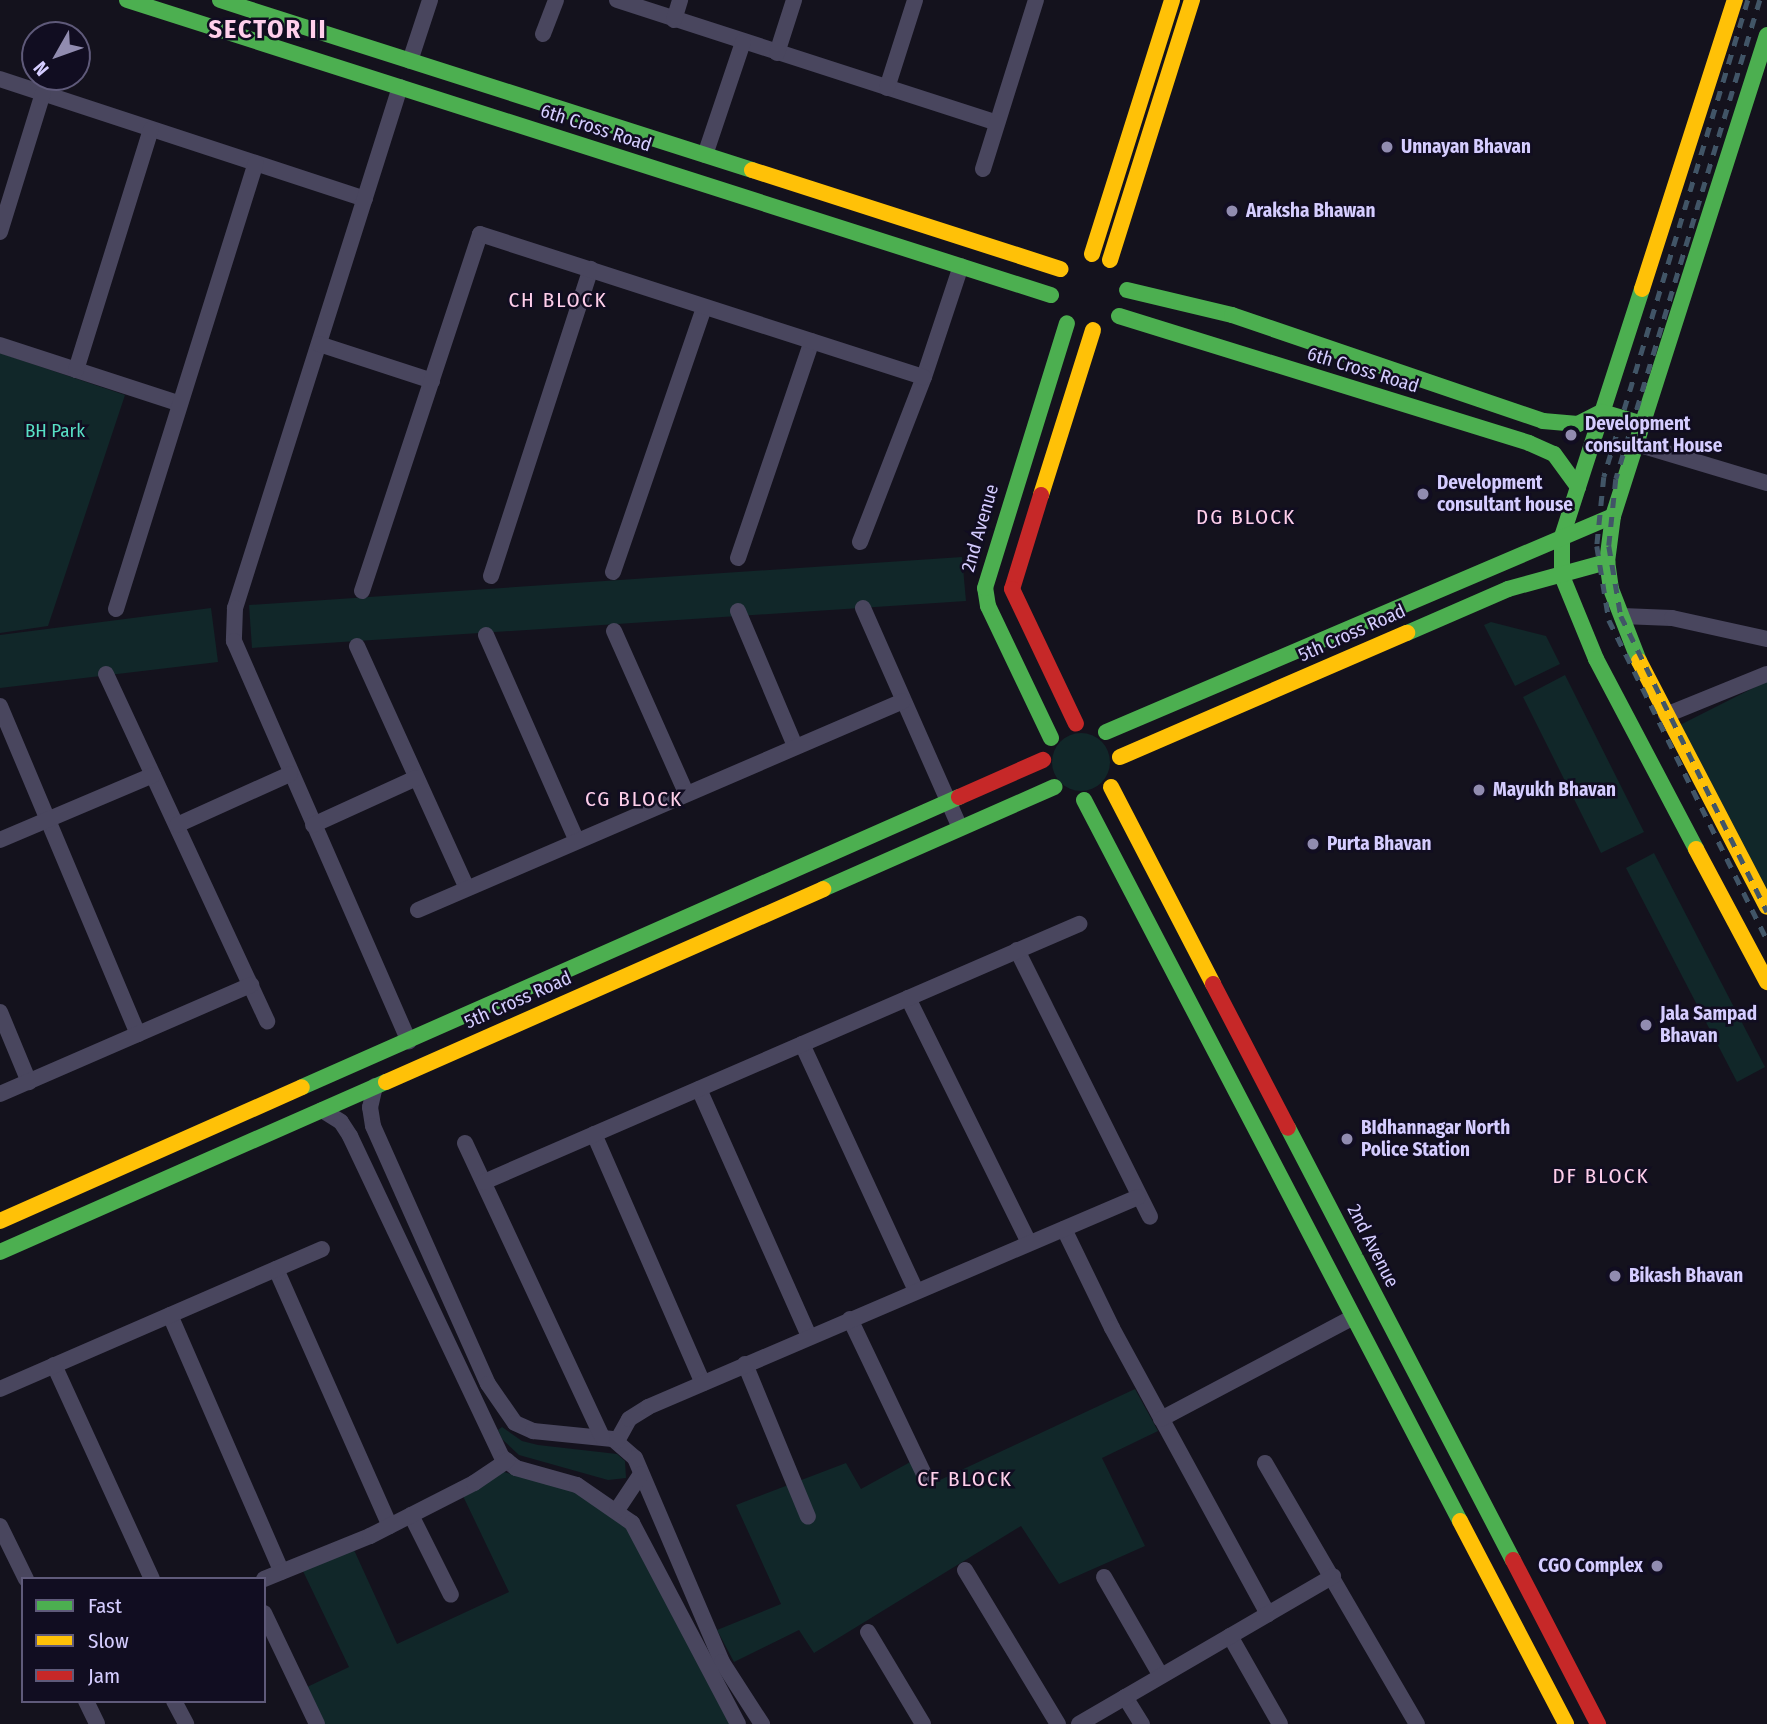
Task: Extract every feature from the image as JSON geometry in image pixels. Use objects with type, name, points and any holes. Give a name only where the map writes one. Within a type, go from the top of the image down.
[{"type":"street","name":"6th Cross Road","points":[[127,0],[162,5],[329,65],[1051,295]]},
{"type":"street","name":"6th Cross Road","points":[[220,0],[705,155],[778,181],[1060,269]]},
{"type":"street","points":[[410,61],[430,0]]},
{"type":"street","points":[[543,34],[556,0]]},
{"type":"street","points":[[617,0],[995,122]]},
{"type":"street","points":[[674,20],[680,0]]},
{"type":"street","points":[[777,53],[794,0]]},
{"type":"street","points":[[887,88],[915,0]]},
{"type":"street","points":[[983,169],[995,122],[1036,0]]},
{"type":"street","points":[[1092,254],[1172,0]]},
{"type":"street","points":[[1110,260],[1192,0]]},
{"type":"street","points":[[1735,0],[1562,537],[1562,576],[1597,659],[1767,982]]},
{"type":"street","points":[[1767,35],[1614,516],[1607,562],[1622,616],[1666,715],[1767,907]]},
{"type":"street","points":[[329,65],[337,37]]},
{"type":"street","points":[[705,155],[743,42]]},
{"type":"street","points":[[0,79],[365,200]]},
{"type":"street","points":[[477,112],[486,85]]},
{"type":"street","points":[[400,87],[235,608],[234,641],[409,1041]]},
{"type":"street","points":[[0,232],[43,93]]},
{"type":"street","points":[[76,370],[151,129]]},
{"type":"street","points":[[631,161],[638,134]]},
{"type":"street","points":[[116,609],[256,163]]},
{"type":"street","points":[[769,207],[778,181]]},
{"type":"street","points":[[362,591],[480,234],[924,377]]},
{"type":"street","points":[[1092,254],[1110,260],[1121,270],[1128,289],[1119,316],[1093,330],[1067,323],[1051,295],[1060,269],[1076,256],[1092,254]]},
{"type":"street","points":[[860,542],[924,377],[961,267]]},
{"type":"street","points":[[491,576],[592,269]]},
{"type":"street","points":[[1128,289],[1232,315],[1357,361],[1561,425],[1578,424],[1602,412],[1643,424]]},
{"type":"street","points":[[613,572],[704,307]]},
{"type":"street","name":"6th Cross Road","points":[[1119,316],[1529,443],[1554,454],[1578,487]]},
{"type":"street","name":"2nd Avenue","points":[[1051,738],[988,606],[985,588],[1067,323]]},
{"type":"street","points":[[1076,723],[1012,589],[1093,330]]},
{"type":"street","points":[[738,558],[812,341]]},
{"type":"street","points":[[319,344],[432,381]]},
{"type":"street","points":[[0,345],[180,404]]},
{"type":"street","points":[[1349,388],[1357,361]]},
{"type":"street","points":[[1637,444],[1767,484]]},
{"type":"street","points":[[1106,732],[1120,757],[1111,787],[1084,800],[1068,797],[1054,788],[1043,760],[1051,738],[1076,723],[1106,732],[1614,516]]},
{"type":"street","name":"5th Cross Road","points":[[1120,757],[1508,589],[1607,562]]},
{"type":"street","points":[[863,608],[946,804],[960,828]]},
{"type":"street","points":[[738,611],[796,746]]},
{"type":"street","points":[[1622,616],[1672,618],[1767,639]]},
{"type":"street","points":[[614,631],[686,793]]},
{"type":"street","points":[[486,635],[576,839]]},
{"type":"street","points":[[357,646],[466,886]]},
{"type":"street","points":[[106,674],[267,1021]]},
{"type":"street","points":[[1666,715],[1767,674]]},
{"type":"street","points":[[418,910],[466,886],[903,701]]},
{"type":"street","points":[[0,706],[50,818],[138,1034]]},
{"type":"street","name":"5th Cross Road","points":[[0,1221],[1043,760]]},
{"type":"street","points":[[177,825],[290,774]]},
{"type":"street","points":[[0,840],[153,775]]},
{"type":"street","points":[[313,825],[416,778]]},
{"type":"street","name":"2nd Avenue","points":[[1111,787],[1595,1719]]},
{"type":"street","name":"5th Cross Road","points":[[0,1252],[1054,788]]},
{"type":"street","points":[[1084,800],[1566,1724]]},
{"type":"street","points":[[1716,885],[1746,868]]},
{"type":"street","points":[[484,1182],[1079,924]]},
{"type":"street","points":[[1017,950],[1150,1217]]},
{"type":"street","points":[[0,1094],[251,985]]},
{"type":"street","points":[[524,990],[534,1016]]},
{"type":"street","points":[[908,998],[1029,1243]]},
{"type":"street","points":[[0,1012],[29,1082]]},
{"type":"street","points":[[803,1044],[916,1291]]},
{"type":"street","points":[[375,1086],[370,1107],[373,1126],[488,1384],[506,1414],[533,1431],[609,1439]]},
{"type":"street","points":[[699,1089],[809,1336]]},
{"type":"street","points":[[322,1110],[341,1122],[350,1136],[486,1430],[507,1461],[516,1468],[577,1485],[617,1510],[641,1536],[738,1724]]},
{"type":"street","points":[[594,1134],[703,1383]]},
{"type":"street","points":[[465,1143],[609,1439],[635,1458],[722,1662],[762,1724]]},
{"type":"street","points":[[609,1439],[629,1419],[703,1383],[1138,1197]]},
{"type":"street","points":[[1064,1229],[1161,1419],[1268,1614]]},
{"type":"street","points":[[0,1389],[322,1249]]},
{"type":"street","points":[[412,1268],[432,1259]]},
{"type":"street","points":[[276,1269],[390,1526]]},
{"type":"street","points":[[1335,1285],[1362,1271]]},
{"type":"street","points":[[170,1315],[282,1572]]},
{"type":"street","points":[[1161,1419],[1352,1318]]},
{"type":"street","points":[[850,1319],[926,1478]]},
{"type":"street","points":[[745,1364],[808,1517]]},
{"type":"street","points":[[54,1365],[151,1577]]},
{"type":"street","points":[[1386,1383],[1414,1371]]},
{"type":"street","points":[[486,1430],[506,1414]]},
{"type":"street","points":[[266,1578],[390,1526],[507,1461]]},
{"type":"street","points":[[1265,1463],[1334,1576],[1417,1724]]},
{"type":"street","points":[[617,1510],[641,1474]]},
{"type":"street","points":[[411,1515],[451,1595]]},
{"type":"street","points":[[0,1526],[25,1577]]},
{"type":"street","points":[[965,1570],[1058,1724]]},
{"type":"street","points":[[1079,1724],[1334,1576]]},
{"type":"street","points":[[1104,1577],[1161,1676]]},
{"type":"street","points":[[266,1617],[317,1724]]},
{"type":"street","points":[[867,1632],[923,1724]]},
{"type":"street","points":[[1230,1636],[1280,1724]]},
{"type":"street","points":[[1125,1697],[1142,1724]]},
{"type":"street","points":[[87,1703],[97,1724]]},
{"type":"street","points":[[175,1703],[186,1724]]},
{"type":"street","points":[[1575,1724],[1595,1719]]},
{"type":"green space","name":"BH Park","points":[[0,353],[125,395],[48,626],[0,633]]},
{"type":"green space","points":[[962,557],[966,601],[252,648],[249,605]]},
{"type":"green space","points":[[211,608],[218,662],[0,688],[0,635]]},
{"type":"green space","points":[[1491,622],[1546,636],[1560,664],[1515,686],[1484,625]]},
{"type":"green space","points":[[1565,675],[1644,832],[1601,853],[1523,697]]},
{"type":"green space","points":[[1767,681],[1767,891],[1678,726]]},
{"type":"green space","points":[[1075,733],[1087,733],[1102,741],[1110,756],[1110,768],[1102,783],[1087,791],[1075,791],[1060,783],[1052,768],[1052,756],[1060,741]]},
{"type":"green space","points":[[1654,853],[1765,1067],[1737,1082],[1626,868]]},
{"type":"green space","points":[[1135,1389],[1158,1431],[1102,1458],[1145,1546],[1059,1584],[1021,1526],[814,1653],[799,1630],[734,1662],[717,1630],[781,1604],[736,1505],[846,1463],[861,1489],[914,1460],[925,1487]]},
{"type":"green space","points":[[502,1427],[522,1441],[538,1445],[617,1454],[625,1461],[626,1478],[608,1480],[519,1455],[502,1439],[498,1430]]},
{"type":"green space","points":[[497,1470],[578,1493],[615,1514],[633,1537],[732,1724],[324,1724],[305,1688],[349,1667],[302,1569],[354,1550],[397,1644],[509,1592],[463,1496]]},
{"type":"railway","points":[[1748,0],[1604,477],[1597,546],[1609,620],[1767,940]]},
{"type":"railway","points":[[1760,0],[1616,479],[1609,546],[1621,616],[1767,912]]},
{"type":"traffic: fast","points":[[127,0],[1051,295]]},
{"type":"traffic: fast","points":[[220,0],[752,170]]},
{"type":"traffic: fast","points":[[1639,661],[1611,589],[1607,562],[1613,516],[1767,35]]},
{"type":"traffic: fast","points":[[1642,289],[1562,537],[1562,576],[1596,659],[1696,849]]},
{"type":"traffic: fast","points":[[1127,290],[1232,315],[1543,421],[1578,424],[1602,412],[1643,424]]},
{"type":"traffic: fast","points":[[1119,316],[1529,443],[1554,454],[1578,487]]},
{"type":"traffic: fast","points":[[1051,738],[988,606],[985,588],[1067,323]]},
{"type":"traffic: fast","points":[[1106,732],[1613,516]]},
{"type":"traffic: fast","points":[[1407,633],[1508,589],[1607,562]]},
{"type":"traffic: fast","points":[[823,889],[1054,787]]},
{"type":"traffic: fast","points":[[302,1087],[959,797]]},
{"type":"traffic: fast","points":[[1084,800],[1460,1521]]},
{"type":"traffic: fast","points":[[0,1252],[386,1082]]},
{"type":"traffic: fast","points":[[1288,1128],[1513,1560]]},
{"type":"traffic: slow","points":[[1092,254],[1172,0]]},
{"type":"traffic: slow","points":[[1110,260],[1192,0]]},
{"type":"traffic: slow","points":[[1642,289],[1735,0]]},
{"type":"traffic: slow","points":[[752,170],[1060,269]]},
{"type":"traffic: slow","points":[[1041,495],[1093,330]]},
{"type":"traffic: slow","points":[[1120,757],[1407,633]]},
{"type":"traffic: slow","points":[[1639,661],[1767,907]]},
{"type":"traffic: slow","points":[[1111,787],[1213,984]]},
{"type":"traffic: slow","points":[[1696,849],[1767,982]]},
{"type":"traffic: slow","points":[[386,1082],[823,889]]},
{"type":"traffic: slow","points":[[0,1221],[302,1087]]},
{"type":"traffic: slow","points":[[1460,1521],[1566,1724]]},
{"type":"traffic: jam","points":[[1041,495],[1012,589],[1076,724]]},
{"type":"traffic: jam","points":[[959,797],[1043,760]]},
{"type":"traffic: jam","points":[[1213,984],[1288,1128]]},
{"type":"traffic: jam","points":[[1513,1560],[1598,1724]]},
{"type":"place","name":"Unnayan Bhavan","points":[[1387,147]]},
{"type":"place","name":"Araksha Bhawan","points":[[1232,211]]},
{"type":"place","name":"Development consultant House","points":[[1571,435]]},
{"type":"place","name":"Development consultant house","points":[[1423,494]]},
{"type":"place","name":"Mayukh Bhavan","points":[[1479,790]]},
{"type":"place","name":"Purta Bhavan","points":[[1313,844]]},
{"type":"place","name":"Jala Sampad Bhavan","points":[[1646,1025]]},
{"type":"place","name":"BIdhannagar North Police Station","points":[[1347,1139]]},
{"type":"place","name":"Bikash Bhavan","points":[[1615,1276]]},
{"type":"place","name":"CGO Complex","points":[[1657,1566]]},
{"type":"district","name":"SECTOR II","points":[[268,30]]},
{"type":"district","name":"CH BLOCK","points":[[558,300]]},
{"type":"district","name":"DG BLOCK","points":[[1246,517]]},
{"type":"district","name":"CG BLOCK","points":[[634,799]]},
{"type":"district","name":"DF BLOCK","points":[[1601,1176]]},
{"type":"district","name":"CF BLOCK","points":[[965,1479]]}]
